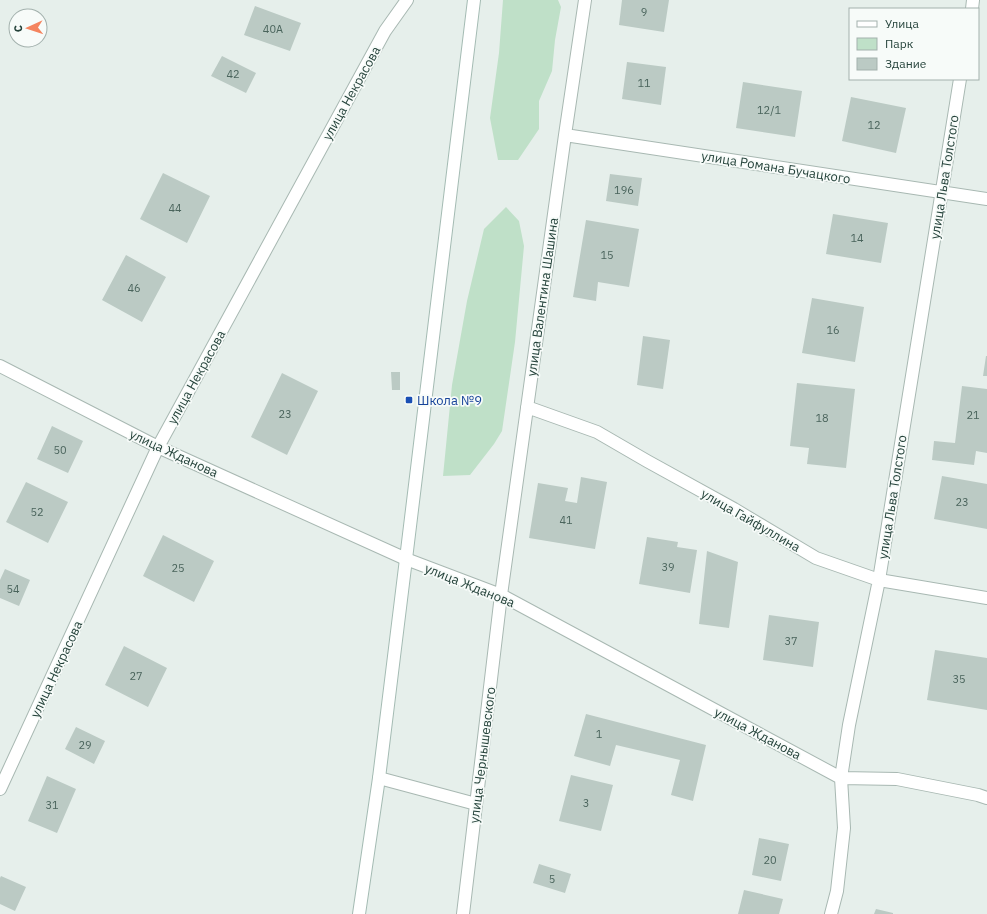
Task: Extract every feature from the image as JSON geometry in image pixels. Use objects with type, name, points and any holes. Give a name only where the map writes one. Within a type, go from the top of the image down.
[{"type":"street","name":"улица Некрасова","points":[[0,789],[158,447],[385,31],[407,0]]},
{"type":"street","points":[[358,914],[379,778],[474,0]]},
{"type":"street","name":"улица Валентина Шашина","points":[[501,595],[585,0]]},
{"type":"street","name":"улица Льва Толстого","points":[[831,914],[837,891],[844,828],[841,778],[849,725],[879,580],[960,80]]},
{"type":"street","name":"улица Романа Бучацкого","points":[[565,135],[987,199]]},
{"type":"street","name":"улица Жданова","points":[[0,366],[158,447],[406,559],[501,595],[841,778],[897,779],[987,798]]},
{"type":"street","name":"улица Гайфуллина","points":[[527,407],[597,432],[734,509],[816,558],[879,580],[987,598]]},
{"type":"street","name":"улица Чернышевского","points":[[463,914],[501,595]]},
{"type":"street","points":[[379,778],[476,804]]},
{"type":"green space","points":[[503,0],[558,0],[561,7],[555,40],[552,71],[539,101],[539,129],[518,160],[498,160],[490,118],[499,53]]},
{"type":"green space","points":[[506,207],[519,221],[524,246],[515,342],[502,431],[470,475],[443,476],[452,385],[467,301],[484,229]]},
{"type":"building","points":[[622,0],[669,0],[664,32],[619,25]]},
{"type":"building","points":[[255,6],[301,23],[290,51],[244,35]]},
{"type":"building","points":[[222,56],[256,73],[246,93],[211,76]]},
{"type":"building","points":[[627,62],[666,67],[661,105],[622,99]]},
{"type":"building","points":[[743,82],[802,91],[795,137],[736,128]]},
{"type":"building","points":[[851,97],[906,108],[896,153],[842,141]]},
{"type":"building","points":[[163,173],[210,196],[187,243],[140,219]]},
{"type":"building","points":[[610,174],[642,178],[638,206],[606,201]]},
{"type":"building","points":[[833,214],[888,223],[881,263],[826,254]]},
{"type":"building","points":[[586,220],[639,229],[629,287],[598,282],[596,301],[573,297]]},
{"type":"building","points":[[126,255],[166,277],[142,322],[102,300]]},
{"type":"building","points":[[812,298],[864,307],[855,362],[802,353]]},
{"type":"building","points":[[643,336],[670,340],[663,389],[637,385]]},
{"type":"building","points":[[986,356],[987,376],[983,376]]},
{"type":"building","points":[[391,372],[400,372],[400,390],[392,390]]},
{"type":"building","points":[[282,373],[318,391],[287,455],[251,437]]},
{"type":"building","points":[[797,383],[855,389],[846,468],[807,464],[809,448],[790,446]]},
{"type":"building","points":[[962,386],[987,389],[987,453],[976,451],[974,465],[932,460],[934,441],[955,443]]},
{"type":"building","points":[[52,426],[83,441],[68,473],[37,459]]},
{"type":"building","points":[[942,476],[987,484],[987,529],[934,519]]},
{"type":"building","points":[[581,477],[607,482],[595,549],[529,538],[538,483],[568,488],[565,501],[577,503]]},
{"type":"building","points":[[26,482],[68,502],[48,543],[6,522]]},
{"type":"building","points":[[163,535],[214,561],[194,602],[143,576]]},
{"type":"building","points":[[647,537],[678,542],[677,547],[697,550],[690,593],[639,584]]},
{"type":"building","points":[[707,551],[738,562],[729,628],[699,624]]},
{"type":"building","points":[[5,569],[30,580],[19,606],[0,598],[0,580]]},
{"type":"building","points":[[769,615],[819,622],[813,667],[763,660]]},
{"type":"building","points":[[124,646],[167,668],[148,707],[105,685]]},
{"type":"building","points":[[935,650],[987,658],[987,710],[927,700]]},
{"type":"building","points":[[586,714],[706,745],[693,801],[671,795],[680,760],[616,745],[610,766],[574,756]]},
{"type":"building","points":[[76,727],[105,741],[94,764],[65,749]]},
{"type":"building","points":[[571,775],[613,785],[601,831],[559,821]]},
{"type":"building","points":[[47,776],[76,789],[57,833],[28,821]]},
{"type":"building","points":[[759,838],[789,844],[781,881],[752,875]]},
{"type":"building","points":[[539,864],[571,874],[565,893],[533,883]]},
{"type":"building","points":[[1,876],[26,887],[15,911],[0,904]]},
{"type":"building","points":[[744,890],[783,899],[779,914],[738,914]]},
{"type":"building","points":[[876,909],[893,913],[893,914],[874,914]]},
{"type":"place","name":"Школа №9","points":[[409,400]]}]
